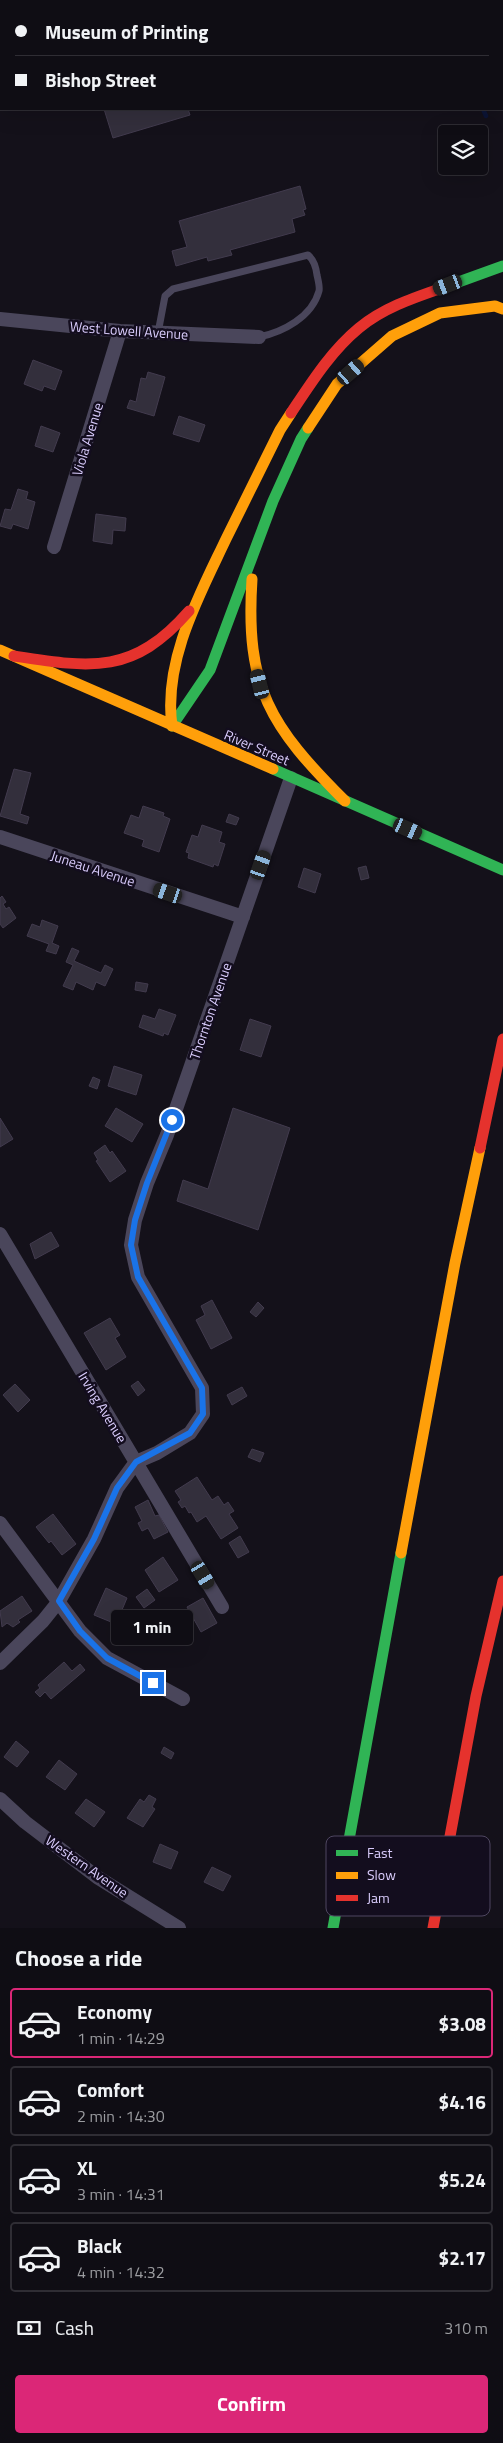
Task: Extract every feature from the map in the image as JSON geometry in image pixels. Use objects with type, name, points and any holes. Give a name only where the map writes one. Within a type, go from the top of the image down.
[{"type":"main road","points":[[172,726],[169,704],[171,689],[188,618],[280,430],[320,369],[359,328],[400,303],[503,266]]},
{"type":"main road","points":[[172,726],[210,670],[273,501],[301,439],[337,384],[392,336],[440,313],[495,306],[503,309]]},
{"type":"main road","points":[[254,554],[250,607],[253,654],[264,699],[286,736],[305,761],[345,801]]},
{"type":"main road","points":[[14,656],[66,663],[112,661],[145,651],[168,634],[197,602]]},
{"type":"main road","name":"River Street","points":[[0,650],[503,870]]},
{"type":"main road","points":[[350,1836],[455,1263],[503,1039]]},
{"type":"main road","points":[[450,1836],[476,1696],[503,1581]]},
{"type":"main road","points":[[476,1696],[503,1635]]},
{"type":"street","name":"West Lowell Avenue","points":[[0,318],[120,331],[259,337]]},
{"type":"street","name":"Viola Avenue","points":[[54,547],[120,331]]},
{"type":"street","name":"Thornton Avenue","points":[[136,1462],[190,1433],[203,1414],[202,1388],[138,1277],[131,1245],[135,1220],[147,1183],[167,1135],[291,778]]},
{"type":"street","name":"Juneau Avenue","points":[[0,837],[242,917]]},
{"type":"street","name":"Irving Avenue","points":[[0,1234],[222,1607]]},
{"type":"street","points":[[0,1663],[43,1621],[59,1601],[94,1539],[117,1488],[136,1462]]},
{"type":"street","points":[[0,1523],[33,1571],[59,1601],[80,1631],[107,1658],[183,1699]]},
{"type":"street","name":"Western Avenue","points":[[0,1799],[25,1822],[97,1877],[179,1928]]},
{"type":"lane","points":[[158,333],[166,296],[173,289],[308,255],[313,259],[320,290],[315,299],[298,320],[274,334],[259,337]]},
{"type":"building","points":[[104,110],[188,110],[190,115],[113,138]]},
{"type":"building","points":[[300,186],[306,209],[303,210],[305,215],[292,219],[295,232],[230,250],[232,255],[208,261],[207,257],[176,266],[172,251],[187,247],[179,221]]},
{"type":"building","points":[[33,360],[62,371],[55,390],[44,386],[42,391],[24,384]]},
{"type":"building","points":[[148,372],[165,377],[154,416],[127,408],[130,400],[136,402],[141,378],[146,379]]},
{"type":"building","points":[[179,416],[205,425],[199,442],[173,434]]},
{"type":"building","points":[[41,426],[60,433],[53,452],[35,446]]},
{"type":"building","points":[[18,489],[28,492],[26,499],[35,502],[28,529],[13,524],[11,529],[0,526],[5,509],[11,510]]},
{"type":"building","points":[[96,514],[126,518],[125,531],[113,530],[112,544],[93,541]]},
{"type":"building","points":[[14,769],[31,773],[20,814],[29,817],[27,824],[0,816]]},
{"type":"building","points":[[143,806],[164,813],[163,816],[170,819],[159,852],[142,846],[144,840],[124,833],[131,815],[139,818]]},
{"type":"building","points":[[229,814],[239,818],[236,825],[226,822]]},
{"type":"building","points":[[202,825],[222,832],[219,842],[225,844],[218,866],[214,864],[213,867],[188,858],[189,853],[186,852],[192,835],[198,837]]},
{"type":"building","points":[[366,866],[369,878],[361,880],[358,868]]},
{"type":"building","points":[[304,868],[321,874],[315,893],[298,887]]},
{"type":"building","points":[[2,896],[6,902],[3,904],[6,909],[9,907],[16,918],[3,928],[0,924],[0,898]]},
{"type":"building","points":[[42,920],[58,926],[52,943],[59,946],[56,954],[46,951],[49,944],[27,936],[32,924],[40,927]]},
{"type":"building","points":[[72,948],[79,951],[74,961],[101,973],[105,965],[113,969],[105,986],[96,982],[93,990],[76,982],[73,990],[63,986],[73,965],[66,962]]},
{"type":"building","points":[[136,982],[148,984],[146,992],[135,990]]},
{"type":"building","points":[[159,1009],[176,1015],[168,1035],[164,1033],[163,1036],[139,1027],[143,1015],[155,1019]]},
{"type":"building","points":[[250,1019],[271,1026],[261,1057],[240,1050]]},
{"type":"building","points":[[114,1066],[142,1075],[136,1095],[108,1086]]},
{"type":"building","points":[[93,1077],[100,1080],[97,1089],[89,1086]]},
{"type":"building","points":[[116,1108],[143,1124],[132,1142],[105,1126]]},
{"type":"building","points":[[233,1108],[290,1128],[258,1230],[177,1201],[183,1180],[208,1189]]},
{"type":"building","points":[[0,1118],[13,1139],[0,1147]]},
{"type":"building","points":[[105,1145],[110,1153],[112,1151],[126,1171],[110,1182],[96,1161],[98,1160],[94,1153]]},
{"type":"building","points":[[51,1232],[59,1246],[35,1259],[30,1244]]},
{"type":"building","points":[[212,1300],[232,1338],[211,1349],[196,1320],[205,1315],[201,1306]]},
{"type":"building","points":[[258,1302],[264,1308],[256,1317],[250,1312]]},
{"type":"building","points":[[110,1318],[120,1335],[115,1338],[126,1357],[106,1370],[84,1333]]},
{"type":"building","points":[[138,1381],[145,1390],[138,1396],[131,1386]]},
{"type":"building","points":[[15,1384],[30,1400],[18,1412],[3,1395]]},
{"type":"building","points":[[242,1387],[247,1396],[232,1405],[227,1395]]},
{"type":"building","points":[[252,1449],[264,1453],[260,1462],[248,1457]]},
{"type":"building","points":[[197,1477],[212,1500],[218,1496],[224,1505],[228,1502],[234,1511],[229,1514],[238,1528],[221,1539],[206,1516],[197,1522],[191,1512],[189,1513],[185,1506],[182,1508],[178,1502],[181,1500],[175,1491]]},
{"type":"building","points":[[148,1500],[155,1516],[159,1515],[168,1532],[154,1539],[148,1528],[142,1531],[138,1523],[142,1521],[135,1507]]},
{"type":"building","points":[[53,1514],[76,1544],[62,1555],[36,1527]]},
{"type":"building","points":[[240,1536],[249,1552],[238,1558],[229,1543]]},
{"type":"building","points":[[163,1557],[178,1580],[159,1592],[145,1570]]},
{"type":"building","points":[[106,1588],[127,1598],[116,1624],[94,1615]]},
{"type":"building","points":[[147,1589],[155,1600],[144,1608],[136,1597]]},
{"type":"building","points":[[22,1596],[32,1611],[18,1620],[20,1622],[13,1627],[7,1623],[2,1627],[0,1611]]},
{"type":"building","points":[[203,1598],[217,1623],[201,1632],[187,1607]]},
{"type":"building","points":[[183,1610],[191,1622],[178,1630],[171,1618]]},
{"type":"building","points":[[64,1662],[72,1671],[80,1664],[85,1670],[51,1699],[45,1692],[40,1697],[35,1692],[40,1688],[38,1685]]},
{"type":"building","points":[[16,1741],[29,1752],[17,1767],[4,1757]]},
{"type":"building","points":[[164,1747],[174,1753],[171,1759],[161,1753]]},
{"type":"building","points":[[59,1760],[77,1774],[65,1790],[46,1777]]},
{"type":"building","points":[[149,1795],[156,1799],[152,1807],[155,1809],[143,1827],[127,1818],[140,1799],[144,1802]]},
{"type":"building","points":[[86,1799],[105,1812],[94,1827],[75,1813]]},
{"type":"building","points":[[160,1844],[178,1852],[171,1869],[153,1862]]},
{"type":"building","points":[[212,1867],[231,1876],[223,1891],[204,1882]]},
{"type":"waterway","points":[[483,110],[486,116]]},
{"type":"traffic: fast","points":[[442,288],[503,266]]},
{"type":"traffic: fast","points":[[172,726],[210,670],[273,501],[301,439],[308,428]]},
{"type":"traffic: fast","points":[[273,769],[503,870]]},
{"type":"traffic: fast","points":[[350,1836],[401,1553]]},
{"type":"traffic: fast","points":[[333,1928],[335,1916]]},
{"type":"traffic: slow","points":[[308,428],[337,384],[392,336],[440,313],[495,306],[503,309]]},
{"type":"traffic: slow","points":[[172,726],[173,677],[178,653],[195,606],[280,430],[291,413]]},
{"type":"traffic: slow","points":[[252,579],[251,617],[253,649],[259,677],[268,703],[281,727],[298,750],[345,801]]},
{"type":"traffic: slow","points":[[0,650],[273,769]]},
{"type":"traffic: slow","points":[[401,1553],[455,1263],[480,1148]]},
{"type":"traffic: jam","points":[[291,413],[330,357],[359,328],[388,309],[442,288]]},
{"type":"traffic: jam","points":[[14,656],[89,664],[110,662],[130,657],[149,647],[169,632],[189,611]]},
{"type":"traffic: jam","points":[[480,1148],[503,1039]]},
{"type":"traffic: jam","points":[[450,1836],[476,1696],[503,1581]]},
{"type":"traffic: jam","points":[[433,1928],[435,1916]]},
{"type":"route","points":[[153,1683],[107,1658],[80,1631],[59,1601],[94,1539],[117,1488],[136,1462],[157,1453],[190,1433],[203,1414],[202,1388],[179,1352],[138,1277],[131,1245],[135,1220],[147,1183],[172,1120]]}]
